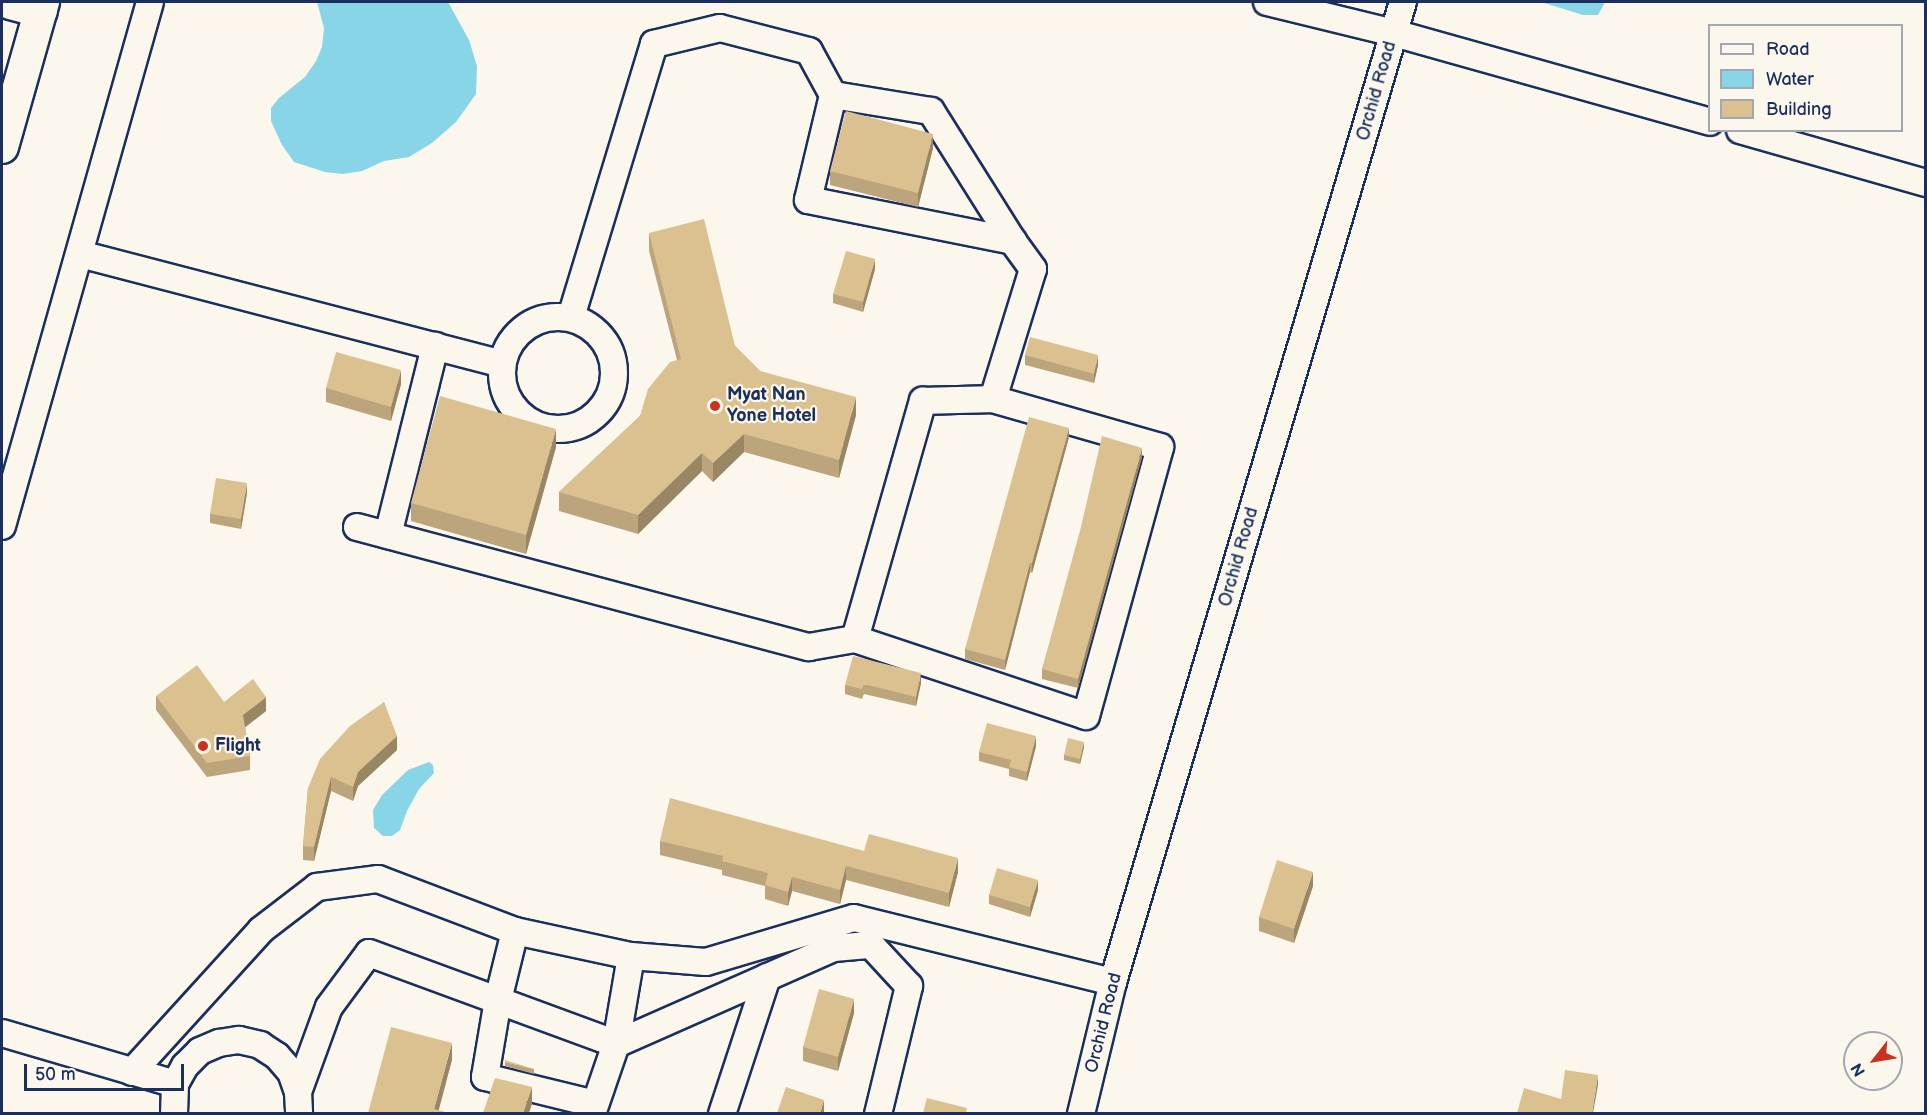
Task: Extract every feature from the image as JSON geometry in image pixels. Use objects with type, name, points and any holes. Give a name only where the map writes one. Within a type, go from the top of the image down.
[{"type":"main road","points":[[2,147],[31,4]]},
{"type":"street","points":[[2,526],[150,2]]},
{"type":"street","points":[[1267,2],[1394,33],[1708,121]]},
{"type":"street","name":"Orchid Road","points":[[1081,1113],[1113,982],[1403,2]]},
{"type":"street","points":[[571,318],[654,44],[720,28],[808,51],[833,95],[808,200],[1013,241]]},
{"type":"street","points":[[833,95],[931,111],[1033,269],[993,399]]},
{"type":"street","points":[[1747,132],[1926,183]]},
{"type":"street","points":[[80,254],[502,364]]},
{"type":"street","points":[[553,316],[571,318],[588,325],[602,338],[611,355],[615,373],[612,392],[603,408],[589,421],[572,428],[553,430],[535,425],[519,415],[508,400],[501,382],[502,364],[507,346],[519,331],[535,321],[553,316]]},
{"type":"street","points":[[388,536],[435,346]]},
{"type":"street","points":[[357,528],[809,647],[855,639],[1086,716],[1160,447],[993,399],[923,401],[855,639]]},
{"type":"street","points":[[132,1072],[261,930],[317,887],[378,879],[515,931],[631,956],[706,962],[854,918],[1113,982]]},
{"type":"street","points":[[515,931],[498,1000],[485,1077],[594,1109],[616,1044],[631,956]]},
{"type":"street","points":[[299,1102],[329,1007],[369,953],[616,1044],[834,948],[872,945],[909,986],[878,1113]]},
{"type":"street","points":[[723,1113],[767,977]]},
{"type":"street","points":[[2,1033],[175,1084]]},
{"type":"street","points":[[174,1113],[175,1084],[185,1066],[200,1052],[219,1042],[239,1040],[260,1045],[278,1056],[291,1072],[299,1102]]},
{"type":"water","points":[[317,2],[448,2],[469,40],[477,66],[476,94],[456,122],[432,143],[409,157],[384,161],[362,171],[343,174],[325,172],[294,162],[282,145],[271,121],[271,108],[279,98],[305,77],[316,61],[322,47],[324,28]]},
{"type":"water","points":[[1541,2],[1605,2],[1598,15],[1583,15]]},
{"type":"water","points":[[429,762],[433,765],[434,773],[419,789],[400,830],[392,836],[383,836],[374,828],[373,810],[382,795],[408,770]]},
{"type":"building","points":[[846,111],[933,134],[918,193],[830,171]]},
{"type":"building","points":[[704,219],[735,346],[760,371],[856,397],[839,460],[744,434],[713,463],[702,453],[638,515],[559,492],[640,416],[648,389],[670,362],[681,359],[649,233]]},
{"type":"building","points":[[846,251],[875,259],[863,302],[833,294]]},
{"type":"building","points":[[1030,337],[1098,355],[1094,374],[1025,355]]},
{"type":"building","points":[[336,352],[401,370],[391,407],[326,388]]},
{"type":"building","points":[[440,396],[556,429],[526,535],[411,503]]},
{"type":"building","points":[[1029,417],[1069,428],[1005,660],[965,649]]},
{"type":"building","points":[[1102,436],[1142,448],[1078,679],[1042,669],[1081,527]]},
{"type":"building","points":[[216,478],[247,483],[241,519],[210,514]]},
{"type":"building","points":[[853,656],[921,673],[916,697],[864,684],[862,689],[845,685]]},
{"type":"building","points":[[197,665],[224,702],[253,679],[266,697],[243,715],[250,756],[207,763],[156,696]]},
{"type":"building","points":[[384,702],[397,736],[358,772],[353,787],[331,777],[314,847],[303,846],[308,788],[320,759],[350,726]]},
{"type":"building","points":[[987,723],[1036,736],[1027,772],[1009,767],[1011,760],[979,752]]},
{"type":"building","points":[[1068,738],[1084,742],[1080,759],[1064,755]]},
{"type":"building","points":[[670,798],[864,851],[869,834],[958,858],[949,893],[846,866],[840,890],[792,877],[788,892],[765,885],[768,873],[722,861],[723,856],[660,841]]},
{"type":"building","points":[[1277,860],[1313,872],[1294,929],[1259,917]]},
{"type":"building","points":[[997,868],[1038,880],[1030,907],[989,895]]},
{"type":"building","points":[[819,989],[854,999],[838,1057],[803,1047]]},
{"type":"building","points":[[391,1027],[452,1043],[434,1109],[449,1113],[368,1113]]},
{"type":"building","points":[[505,1060],[534,1069],[505,1062]]},
{"type":"building","points":[[1565,1070],[1598,1075],[1592,1113],[1517,1113],[1524,1088],[1561,1099]]},
{"type":"building","points":[[495,1078],[532,1087],[523,1113],[483,1113]]},
{"type":"building","points":[[786,1087],[824,1100],[820,1113],[777,1113]]},
{"type":"building","points":[[927,1098],[967,1108],[966,1113],[923,1113]]},
{"type":"place","name":"Myat Nan Yone Hotel","points":[[715,406]]},
{"type":"place","name":"Flight","points":[[203,746]]}]
